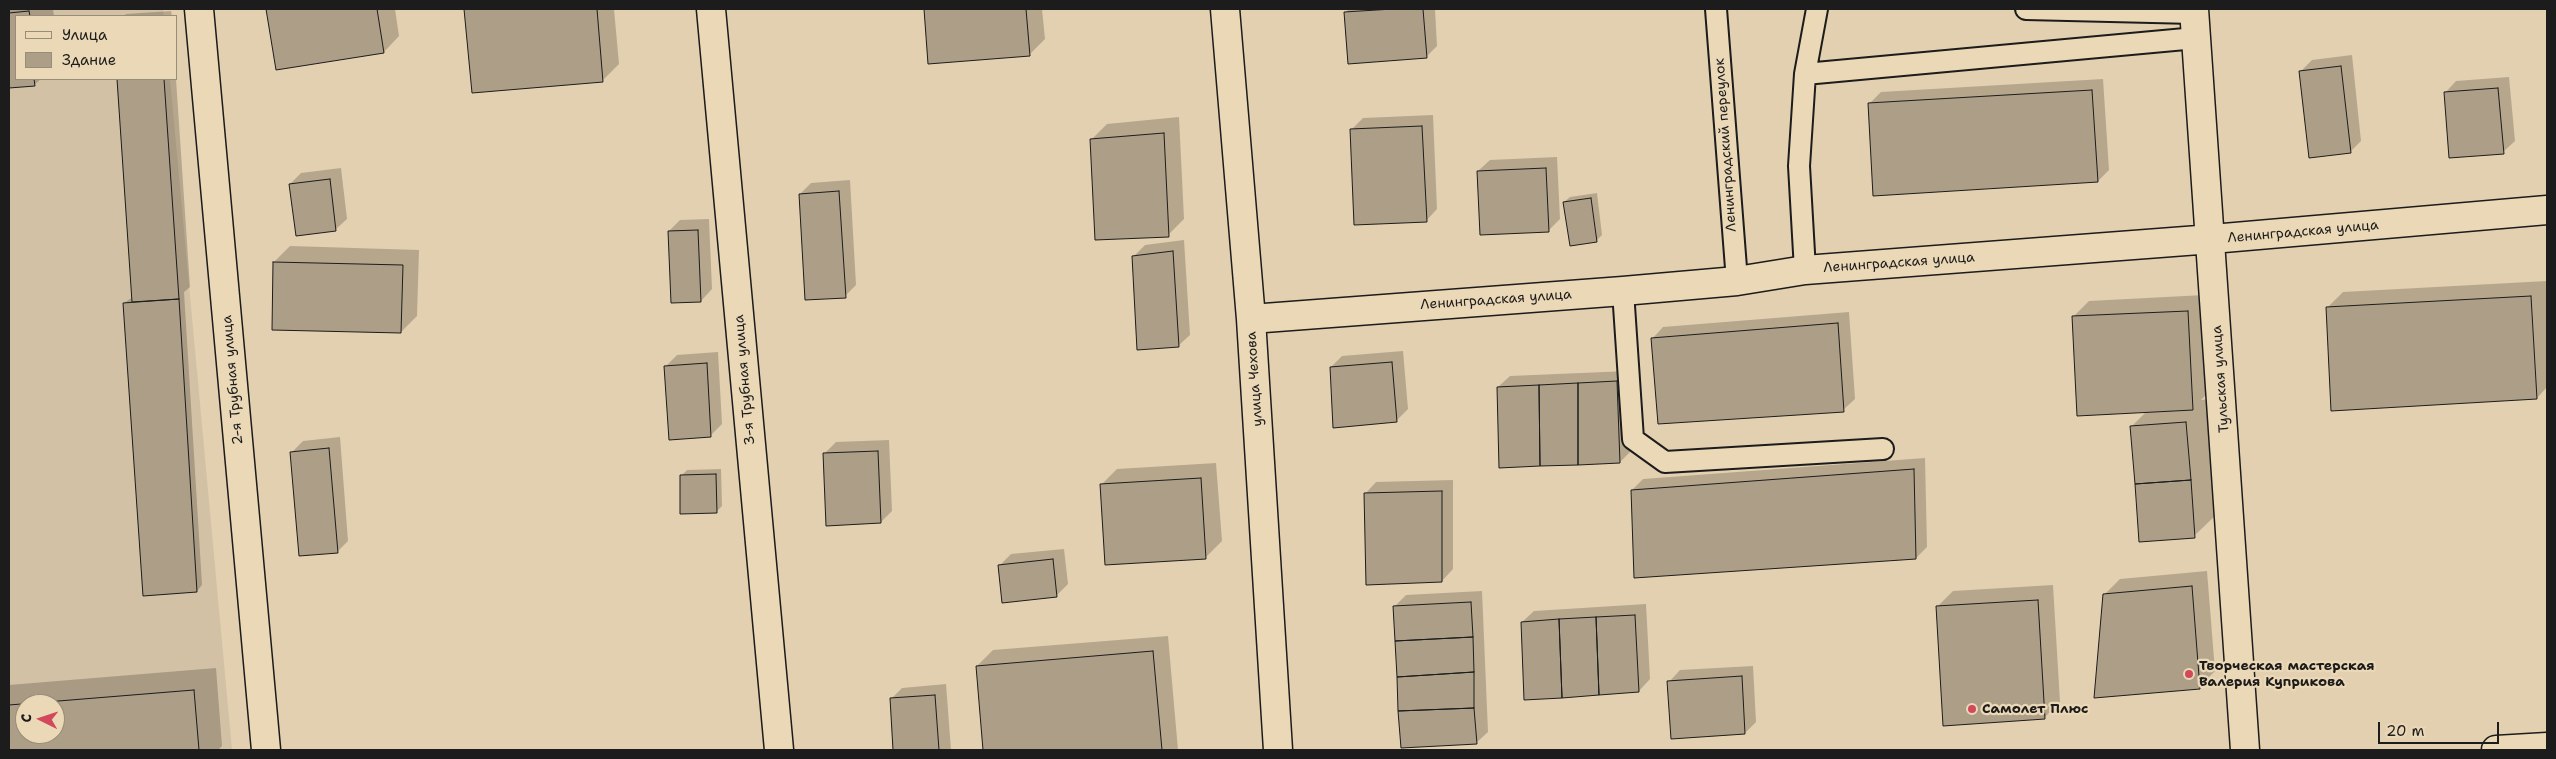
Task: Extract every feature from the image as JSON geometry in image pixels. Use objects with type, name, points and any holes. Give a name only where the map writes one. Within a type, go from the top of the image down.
[{"type":"street","name":"2-я Трубная улица","points":[[199,9],[266,750]]},
{"type":"street","name":"3-я Трубная улица","points":[[711,9],[779,750]]},
{"type":"street","name":"улица Чехова","points":[[1225,9],[1251,319],[1278,750]]},
{"type":"street","name":"Тульская улица","points":[[2195,20],[2212,239],[2246,750]]},
{"type":"street","name":"Ленинградская улица","points":[[1251,319],[1623,291],[1737,281],[1806,270],[2212,239],[2547,210]]},
{"type":"street","points":[[2496,750],[2547,747]]},
{"type":"lane","name":"Ленинградский переулок","points":[[1716,9],[1737,281]]},
{"type":"lane","points":[[1806,270],[1798,166],[1805,74],[1817,9]]},
{"type":"lane","points":[[2026,9],[2195,20]]},
{"type":"lane","points":[[1805,74],[2195,20]]},
{"type":"lane","points":[[1623,291],[1633,439],[1665,462],[1883,449]]},
{"type":"shaded area","points":[[9,9],[163,9],[164,15],[15,15],[15,80],[170,80],[232,750],[9,750]]},
{"type":"building","points":[[266,9],[377,9],[384,53],[276,70]]},
{"type":"building","points":[[464,9],[597,9],[603,82],[472,93]]},
{"type":"building","points":[[924,9],[1026,9],[1030,56],[928,64]]},
{"type":"building","points":[[1423,9],[1427,58],[1348,64],[1344,12]]},
{"type":"building","points":[[29,11],[30,15],[15,15],[15,80],[34,80],[35,86],[9,88],[9,13]]},
{"type":"building","points":[[2341,66],[2351,153],[2309,158],[2299,71]]},
{"type":"building","points":[[117,80],[164,80],[179,299],[132,302]]},
{"type":"building","points":[[2498,88],[2504,154],[2449,158],[2444,92]]},
{"type":"building","points":[[2092,90],[2098,182],[1873,196],[1868,103]]},
{"type":"building","points":[[1422,126],[1427,222],[1354,225],[1350,129]]},
{"type":"building","points":[[1164,133],[1169,237],[1095,240],[1090,139]]},
{"type":"building","points":[[1546,168],[1549,232],[1480,235],[1477,171]]},
{"type":"building","points":[[330,179],[336,231],[296,236],[289,184]]},
{"type":"building","points":[[839,191],[846,298],[805,300],[799,194]]},
{"type":"building","points":[[1591,198],[1597,242],[1570,246],[1563,202]]},
{"type":"building","points":[[698,230],[701,302],[671,303],[668,231]]},
{"type":"building","points":[[1173,251],[1179,347],[1137,350],[1132,256]]},
{"type":"building","points":[[273,262],[403,265],[401,333],[272,330]]},
{"type":"building","points":[[2531,296],[2537,399],[2331,411],[2326,307]]},
{"type":"building","points":[[179,299],[197,592],[143,596],[123,303]]},
{"type":"building","points":[[2188,311],[2193,410],[2077,416],[2072,316]]},
{"type":"building","points":[[1838,323],[1844,412],[1658,424],[1651,338]]},
{"type":"building","points":[[1392,362],[1397,422],[1333,428],[1330,367]]},
{"type":"building","points":[[707,363],[711,437],[669,440],[664,366]]},
{"type":"building","points":[[1617,381],[1620,463],[1578,465],[1578,383]]},
{"type":"building","points":[[1578,383],[1578,465],[1540,466],[1539,385]]},
{"type":"building","points":[[1539,385],[1540,466],[1499,468],[1497,387]]},
{"type":"building","points":[[2186,422],[2191,480],[2135,484],[2130,426]]},
{"type":"building","points":[[329,448],[338,553],[299,556],[290,452]]},
{"type":"building","points":[[878,451],[881,523],[826,526],[823,453]]},
{"type":"building","points":[[1914,469],[1916,559],[1634,578],[1631,490]]},
{"type":"building","points":[[716,474],[717,513],[680,514],[680,475]]},
{"type":"building","points":[[1201,478],[1206,559],[1105,565],[1100,484]]},
{"type":"building","points":[[2191,480],[2195,538],[2139,542],[2135,484]]},
{"type":"building","points":[[1442,491],[1442,582],[1366,585],[1364,493]]},
{"type":"building","points":[[1053,559],[1057,597],[1002,603],[998,565]]},
{"type":"building","points":[[2192,586],[2200,689],[2094,698],[2103,594]]},
{"type":"building","points":[[2038,600],[2045,719],[1943,726],[1936,606]]},
{"type":"building","points":[[1471,602],[1473,637],[1395,641],[1393,606]]},
{"type":"building","points":[[1635,615],[1639,692],[1599,695],[1596,617]]},
{"type":"building","points":[[1596,617],[1599,695],[1562,698],[1559,619]]},
{"type":"building","points":[[1559,619],[1562,698],[1524,700],[1521,622]]},
{"type":"building","points":[[1473,637],[1474,672],[1397,677],[1395,641]]},
{"type":"building","points":[[1153,651],[1162,750],[983,750],[976,666]]},
{"type":"building","points":[[1474,672],[1474,708],[1398,711],[1397,677]]},
{"type":"building","points":[[1742,676],[1745,734],[1671,739],[1667,681]]},
{"type":"building","points":[[194,690],[199,750],[9,750],[9,705],[15,705],[15,744],[65,744],[65,700]]},
{"type":"building","points":[[935,695],[939,750],[893,750],[890,698]]},
{"type":"building","points":[[1474,708],[1477,744],[1401,748],[1398,711]]},
{"type":"place","name":"Творческая мастерская Валерия Куприкова","points":[[2189,674]]},
{"type":"place","name":"Самолет Плюс","points":[[1972,709]]}]
